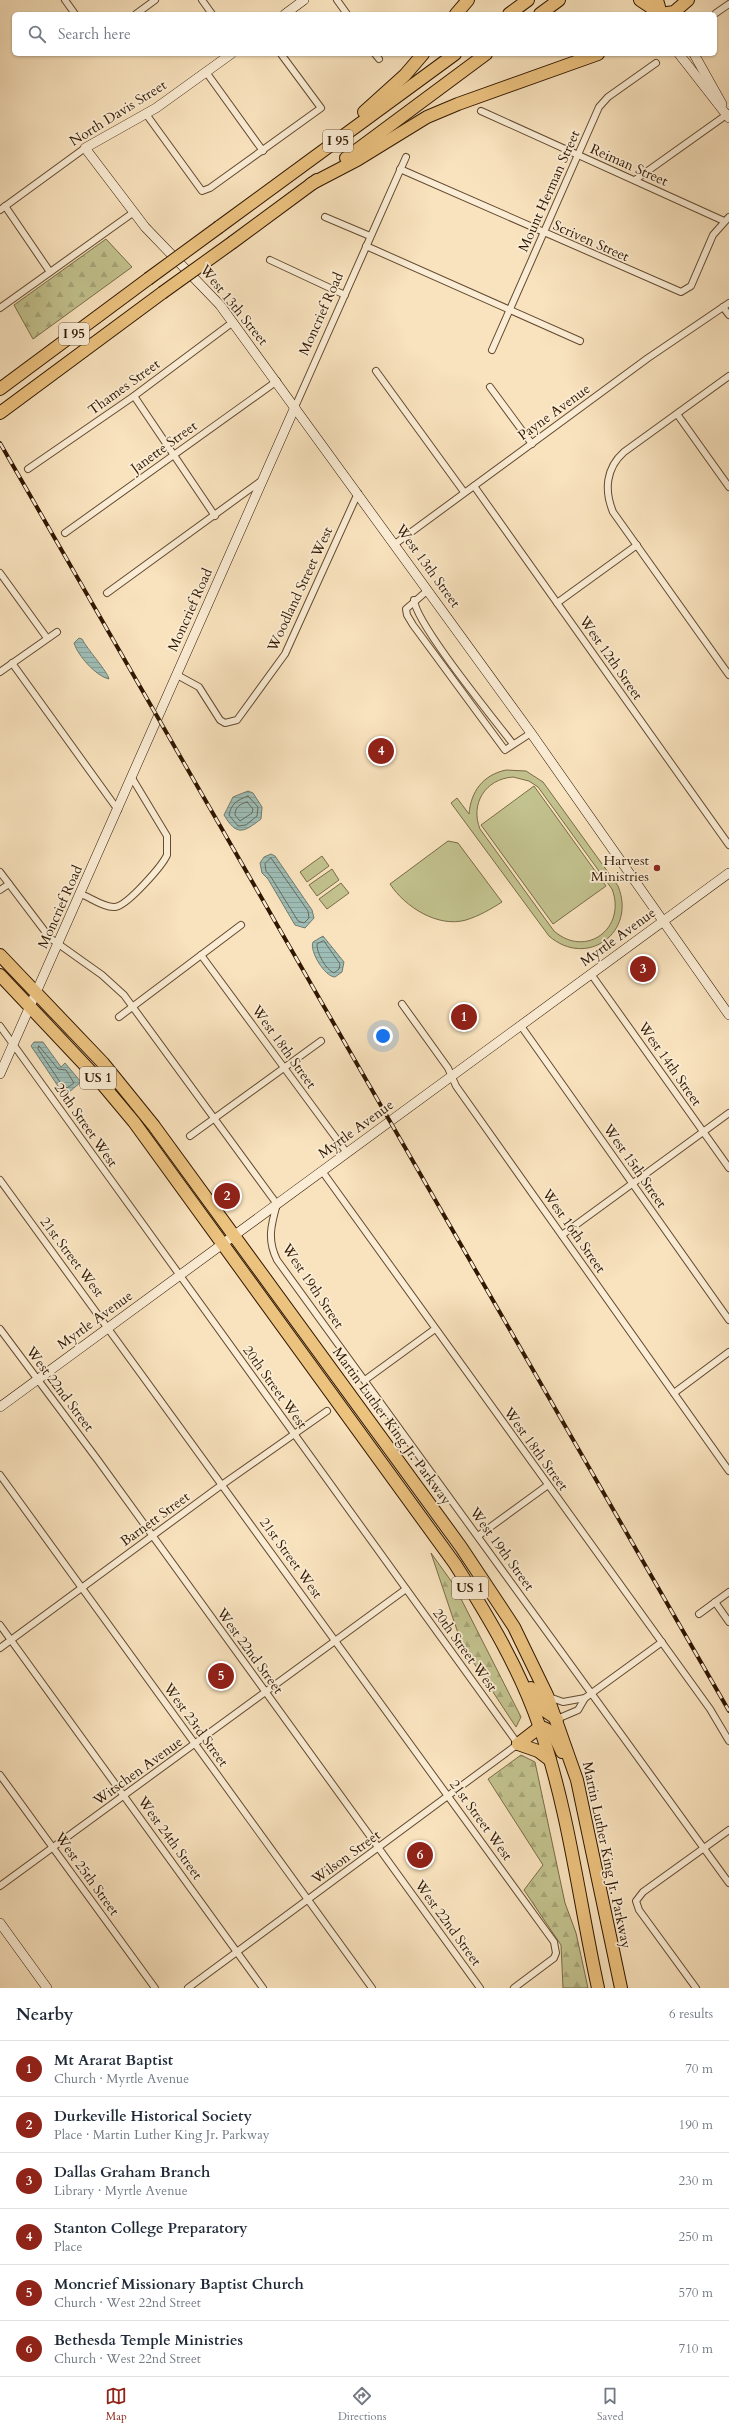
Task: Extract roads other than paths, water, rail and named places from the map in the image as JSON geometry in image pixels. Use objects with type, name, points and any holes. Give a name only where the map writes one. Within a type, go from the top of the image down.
[{"type":"highway","points":[[458,12],[468,0]]},
{"type":"highway","points":[[512,12],[528,0]]},
{"type":"highway","points":[[543,12],[558,0]]},
{"type":"highway","points":[[640,0],[661,12]]},
{"type":"highway","points":[[657,0],[663,12]]},
{"type":"highway","points":[[670,12],[686,5]]},
{"type":"highway","points":[[340,139],[356,118],[376,102],[421,56]]},
{"type":"highway","name":"I 95","points":[[0,389],[452,56]]},
{"type":"highway","name":"I 95","points":[[3,411],[483,56]]},
{"type":"highway","points":[[311,184],[357,160],[411,125],[432,115],[593,56]]},
{"type":"highway","name":"Martin Luther King Jr. Parkway","points":[[0,954],[120,1083],[235,1236],[483,1578],[514,1627],[557,1719],[577,1780],[621,1988]]},
{"type":"highway","name":"US 1","points":[[0,975],[116,1100],[223,1244],[455,1564],[497,1632],[540,1727],[550,1760],[566,1827],[598,1988]]},
{"type":"highway","points":[[497,1632],[544,1710],[557,1719]]},
{"type":"highway","points":[[518,1744],[540,1727],[553,1735],[577,1780]]},
{"type":"highway","points":[[518,1744],[538,1751],[550,1760]]},
{"type":"main road","points":[[288,12],[304,0]]},
{"type":"main road","points":[[640,0],[649,12]]},
{"type":"main road","name":"North Davis Street","points":[[85,148],[146,114],[228,56]]},
{"type":"main road","points":[[681,56],[728,115]]},
{"type":"main road","points":[[695,56],[728,115]]},
{"type":"main road","name":"West 13th Street","points":[[85,148],[155,238],[206,289],[277,381],[531,733],[729,1015]]},
{"type":"main road","name":"Moncrief Road","points":[[0,1074],[37,994],[296,407]]},
{"type":"main road","name":"Myrtle Avenue","points":[[0,1407],[729,873]]},
{"type":"main road","points":[[0,1923],[47,1988]]},
{"type":"street","points":[[65,0],[74,12]]},
{"type":"street","points":[[139,12],[155,0]]},
{"type":"street","points":[[202,0],[211,12]]},
{"type":"street","points":[[337,0],[346,12]]},
{"type":"street","points":[[717,13],[729,4]]},
{"type":"street","points":[[146,114],[202,191],[218,184],[321,108],[282,56]]},
{"type":"street","name":"Mount Herman Street","points":[[492,350],[543,232],[603,102],[656,63]]},
{"type":"street","points":[[206,72],[263,151]]},
{"type":"street","name":"Reiman Street","points":[[481,112],[726,219]]},
{"type":"street","points":[[635,180],[728,115]]},
{"type":"street","name":"North Davis Street","points":[[3,208],[85,148]]},
{"type":"street","name":"Moncrief Road","points":[[296,407],[370,236],[406,158]]},
{"type":"street","name":"Scriven Street","points":[[400,169],[676,291],[685,291],[691,286],[713,235],[726,219]]},
{"type":"street","points":[[3,208],[50,272]]},
{"type":"street","points":[[0,308],[134,212]]},
{"type":"street","points":[[325,217],[370,236]]},
{"type":"street","points":[[366,246],[580,341]]},
{"type":"street","points":[[270,260],[345,295]]},
{"type":"street","points":[[726,305],[729,315]]},
{"type":"street","name":"Payne Avenue","points":[[395,544],[648,358],[726,305]]},
{"type":"street","name":"Thames Street","points":[[28,469],[134,396],[232,322]]},
{"type":"street","points":[[376,371],[464,492]]},
{"type":"street","points":[[729,376],[618,457],[613,464],[607,484],[607,493],[613,512],[729,675]]},
{"type":"street","name":"Janette Street","points":[[65,533],[277,381]]},
{"type":"street","points":[[490,387],[532,444]]},
{"type":"street","points":[[134,396],[215,516]]},
{"type":"street","points":[[677,414],[729,488]]},
{"type":"street","points":[[107,593],[263,480]]},
{"type":"street","name":"West 12th Street","points":[[474,486],[729,845]]},
{"type":"street","name":"Woodland Street West","points":[[177,675],[199,687],[220,720],[225,723],[237,720],[285,654],[358,493]]},
{"type":"street","points":[[557,603],[637,545]]},
{"type":"street","points":[[0,572],[47,638]]},
{"type":"street","points":[[428,590],[414,600],[406,609],[407,615],[413,625],[505,750],[531,733]]},
{"type":"street","points":[[414,600],[415,606],[431,633],[513,744]]},
{"type":"street","points":[[0,672],[57,632]]},
{"type":"street","points":[[12,664],[118,810]]},
{"type":"street","points":[[81,894],[110,907],[119,906],[134,894],[167,855],[167,836],[132,778]]},
{"type":"street","points":[[0,872],[43,930],[58,945],[102,975],[133,1006],[277,1204]]},
{"type":"street","points":[[0,890],[9,884]]},
{"type":"street","points":[[119,1017],[241,925]]},
{"type":"street","name":"West 18th Street","points":[[201,955],[347,1153]]},
{"type":"street","name":"West 14th Street","points":[[591,974],[729,1168]]},
{"type":"street","name":"West 16th Street","points":[[402,1004],[452,1075],[456,1086],[729,1471]]},
{"type":"street","name":"20th Street West","points":[[0,1026],[518,1744]]},
{"type":"street","name":"West 15th Street","points":[[521,1026],[729,1320]]},
{"type":"street","points":[[190,1136],[321,1040]]},
{"type":"street","points":[[562,1235],[729,1113]]},
{"type":"street","name":"West 18th Street","points":[[322,1171],[710,1709],[729,1742]]},
{"type":"street","name":"21st Street West","points":[[0,1180],[223,1484],[554,1942],[556,1953],[551,1961],[514,1988]]},
{"type":"street","name":"West 19th Street","points":[[277,1204],[270,1232],[272,1250],[277,1260],[729,1883]]},
{"type":"street","name":"West 22nd Street","points":[[0,1329],[266,1692],[480,1988]]},
{"type":"street","points":[[365,1380],[435,1329]]},
{"type":"street","points":[[674,1393],[729,1352]]},
{"type":"street","name":"Barnett Street","points":[[0,1648],[223,1484],[326,1411]]},
{"type":"street","name":"West 23rd Street","points":[[0,1475],[372,1988]]},
{"type":"street","points":[[478,1536],[548,1485]]},
{"type":"street","name":"Witschen Avenue","points":[[0,1886],[406,1589]]},
{"type":"street","points":[[699,1614],[729,1592]]},
{"type":"street","points":[[715,1602],[729,1622]]},
{"type":"street","name":"West 24th Street","points":[[0,1625],[263,1988]]},
{"type":"street","points":[[547,1695],[563,1702],[585,1698],[662,1642]]},
{"type":"street","points":[[557,1719],[578,1710],[583,1705],[585,1698]]},
{"type":"street","name":"Wilson Street","points":[[188,1988],[518,1744]]},
{"type":"street","name":"West 25th Street","points":[[0,1775],[155,1988]]},
{"type":"street","points":[[696,1988],[639,1910],[636,1901],[643,1892],[729,1830]]},
{"type":"water","points":[[79,638],[82,639],[109,679],[93,670],[79,654],[74,643]]},
{"type":"water","points":[[248,791],[253,793],[262,807],[261,819],[250,827],[241,830],[233,827],[224,815],[233,797]]},
{"type":"water","points":[[271,854],[275,856],[312,910],[314,918],[305,928],[295,925],[268,879],[262,873],[260,863],[264,857]]},
{"type":"water","points":[[323,936],[344,962],[342,972],[335,977],[327,973],[319,963],[313,951],[313,942]]},
{"type":"water","points":[[34,1042],[43,1042],[61,1067],[65,1063],[81,1082],[68,1093],[62,1092],[31,1046]]},
{"type":"railway","points":[[0,443],[729,1711]]},
{"type":"place","name":"Stanton College Preparatory","points":[[381,751]]},
{"type":"place","name":"Harvest Ministries","points":[[657,868]]},
{"type":"place","name":"Dallas Graham Branch","points":[[643,969]]},
{"type":"place","name":"Mt Ararat Baptist","points":[[464,1017]]},
{"type":"place","name":"Durkeville Historical Society","points":[[227,1196]]},
{"type":"place","name":"Moncrief Missionary Baptist Church","points":[[221,1676]]},
{"type":"place","name":"Bethesda Temple Ministries","points":[[420,1855]]}]
